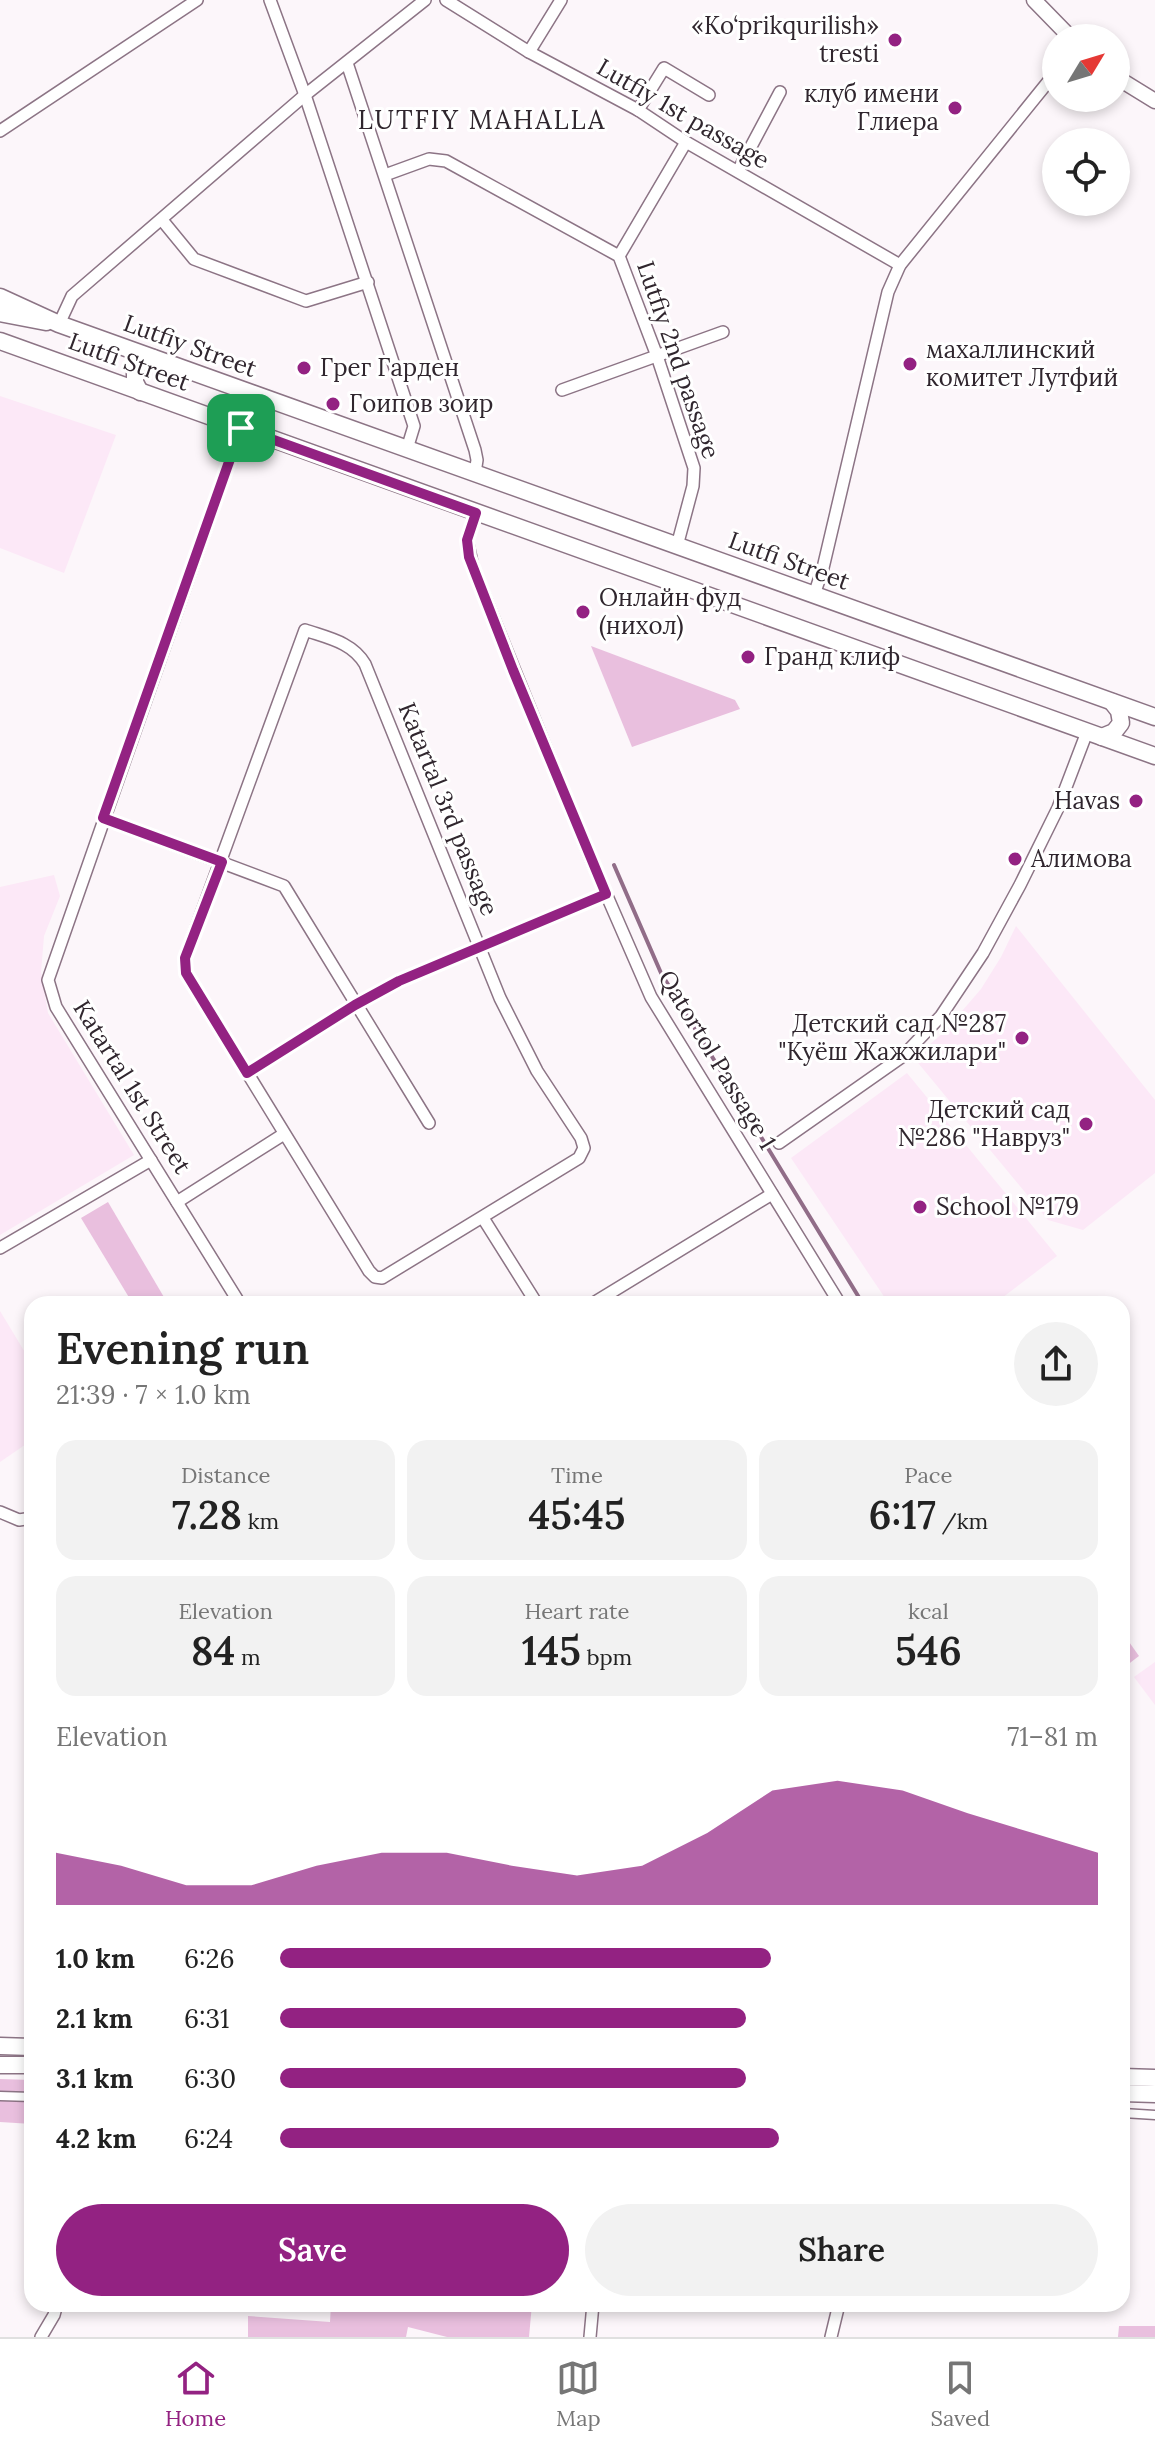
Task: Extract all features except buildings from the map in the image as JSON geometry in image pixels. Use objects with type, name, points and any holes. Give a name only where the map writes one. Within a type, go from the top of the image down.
[{"type":"main road","name":"Lutfi Street","points":[[0,297],[59,324]]},
{"type":"main road","name":"Lutfiy Street","points":[[0,313],[59,324],[407,449]]},
{"type":"main road","name":"Lutfi Street","points":[[0,341],[241,428]]},
{"type":"main road","points":[[140,392],[135,382],[135,369],[142,361],[153,358]]},
{"type":"main road","points":[[241,428],[1155,756]]},
{"type":"main road","name":"Lutfi Street","points":[[407,449],[1155,717]]},
{"type":"main road","points":[[1095,734],[1114,732],[1121,723],[1119,711],[1112,702]]},
{"type":"main road","points":[[0,2046],[24,2047]]},
{"type":"main road","points":[[0,2065],[24,2065]]},
{"type":"main road","points":[[1130,2085],[1155,2078]]},
{"type":"main road","points":[[1130,2089],[1155,2094]]},
{"type":"street","points":[[0,131],[197,0]]},
{"type":"street","points":[[270,0],[305,95],[414,426],[407,449]]},
{"type":"street","points":[[59,324],[72,296],[305,95],[425,0]]},
{"type":"street","name":"Lutfiy 1st passage","points":[[446,0],[529,52],[638,110],[686,142],[900,265]]},
{"type":"street","points":[[529,52],[561,0]]},
{"type":"street","points":[[1034,0],[1057,24]]},
{"type":"street","points":[[347,63],[475,450],[475,473]]},
{"type":"street","points":[[638,110],[664,68],[709,95]]},
{"type":"street","points":[[1130,86],[1155,101]]},
{"type":"street","points":[[814,595],[888,292],[900,265],[1042,89]]},
{"type":"street","points":[[738,171],[780,92]]},
{"type":"street","points":[[619,256],[686,142]]},
{"type":"street","name":"Lutfiy 2nd passage","points":[[385,175],[429,159],[446,161],[619,256],[657,356],[694,468],[693,486],[677,546]]},
{"type":"street","points":[[162,220],[194,259],[306,301],[368,282]]},
{"type":"street","points":[[562,390],[723,332]]},
{"type":"street","name":"Katartal 1st Street","points":[[235,1296],[56,1007],[49,986],[51,966],[241,428]]},
{"type":"street","name":"Qatortol Passage 1","points":[[476,513],[467,540],[469,557],[513,670],[651,997],[835,1296]]},
{"type":"street","name":"Katartal 3rd passage","points":[[305,630],[355,650],[365,664],[479,946],[518,1035],[537,1071],[581,1138],[584,1148],[579,1158],[394,1273],[377,1278],[369,1271],[186,973],[185,958],[305,630]]},
{"type":"street","points":[[779,1143],[903,1056],[941,1016],[983,953],[1095,734]]},
{"type":"street","points":[[103,818],[284,886],[429,1123]]},
{"type":"street","points":[[247,1073],[399,981],[606,894]]},
{"type":"street","points":[[177,1202],[284,1134]]},
{"type":"street","points":[[0,1248],[151,1160]]},
{"type":"street","points":[[605,1296],[772,1194]]},
{"type":"street","points":[[483,1218],[532,1296]]},
{"type":"street","points":[[0,1512],[24,1519]]},
{"type":"street","points":[[0,2096],[24,2097]]},
{"type":"street","points":[[1130,2113],[1155,2115]]},
{"type":"street","points":[[41,2337],[55,2312]]},
{"type":"street","points":[[590,2337],[592,2312]]},
{"type":"street","points":[[831,2337],[837,2312]]},
{"type":"shaded area","points":[[0,396],[116,435],[64,573],[0,548]]},
{"type":"shaded area","points":[[591,646],[735,700],[740,709],[632,747]]},
{"type":"shaded area","points":[[54,875],[60,896],[44,936],[41,972],[48,1013],[134,1155],[0,1235],[0,887]]},
{"type":"shaded area","points":[[1016,926],[1155,1100],[1155,1173],[1083,1230],[1048,1220],[914,1058],[943,1033],[981,989]]},
{"type":"shaded area","name":"School №179","points":[[907,1073],[1057,1256],[1004,1296],[884,1296],[791,1158]]},
{"type":"shaded area","points":[[108,1202],[163,1296],[128,1296],[81,1218]]},
{"type":"shaded area","points":[[0,1311],[24,1351],[24,1446],[0,1462]]},
{"type":"shaded area","points":[[1130,1643],[1139,1656],[1130,1663]]},
{"type":"shaded area","points":[[1155,1662],[1155,1705],[1134,1677]]},
{"type":"shaded area","points":[[0,2079],[24,2080],[24,2124],[0,2122]]},
{"type":"shaded area","points":[[331,2312],[531,2312],[529,2337],[447,2337],[408,2327],[406,2337],[248,2337],[248,2316],[330,2322]]},
{"type":"shaded area","points":[[1119,2326],[1155,2326],[1155,2337],[1118,2337]]},
{"type":"waterway","points":[[614,865],[661,973],[858,1296]]},
{"type":"place","name":"«Ko‘prikqurilish» tresti","points":[[895,40]]},
{"type":"place","name":"клуб имени Глиера","points":[[955,108]]},
{"type":"place","name":"махаллинский комитет Лутфий","points":[[910,364]]},
{"type":"place","name":"Грег Гарден","points":[[304,368]]},
{"type":"place","name":"Гоипов зоир","points":[[333,404]]},
{"type":"place","name":"Онлайн фуд (нихол)","points":[[583,612]]},
{"type":"place","name":"Гранд клиф","points":[[748,657]]},
{"type":"place","name":"Havas","points":[[1136,801]]},
{"type":"place","name":"Алимова","points":[[1015,859]]},
{"type":"place","name":"Детский сад №287 \"Куёш Жажжилари\"","points":[[1022,1038]]},
{"type":"place","name":"Детский сад №286 \"Навруз\"","points":[[1086,1124]]},
{"type":"place","name":"School №179","points":[[920,1207]]},
{"type":"district","name":"LUTFIY MAHALLA","points":[[482,120]]},
{"type":"route","points":[[241,428],[476,513],[467,540],[469,557],[606,894],[399,981],[247,1073],[188,979],[185,965],[222,862],[103,818],[241,428]]}]
